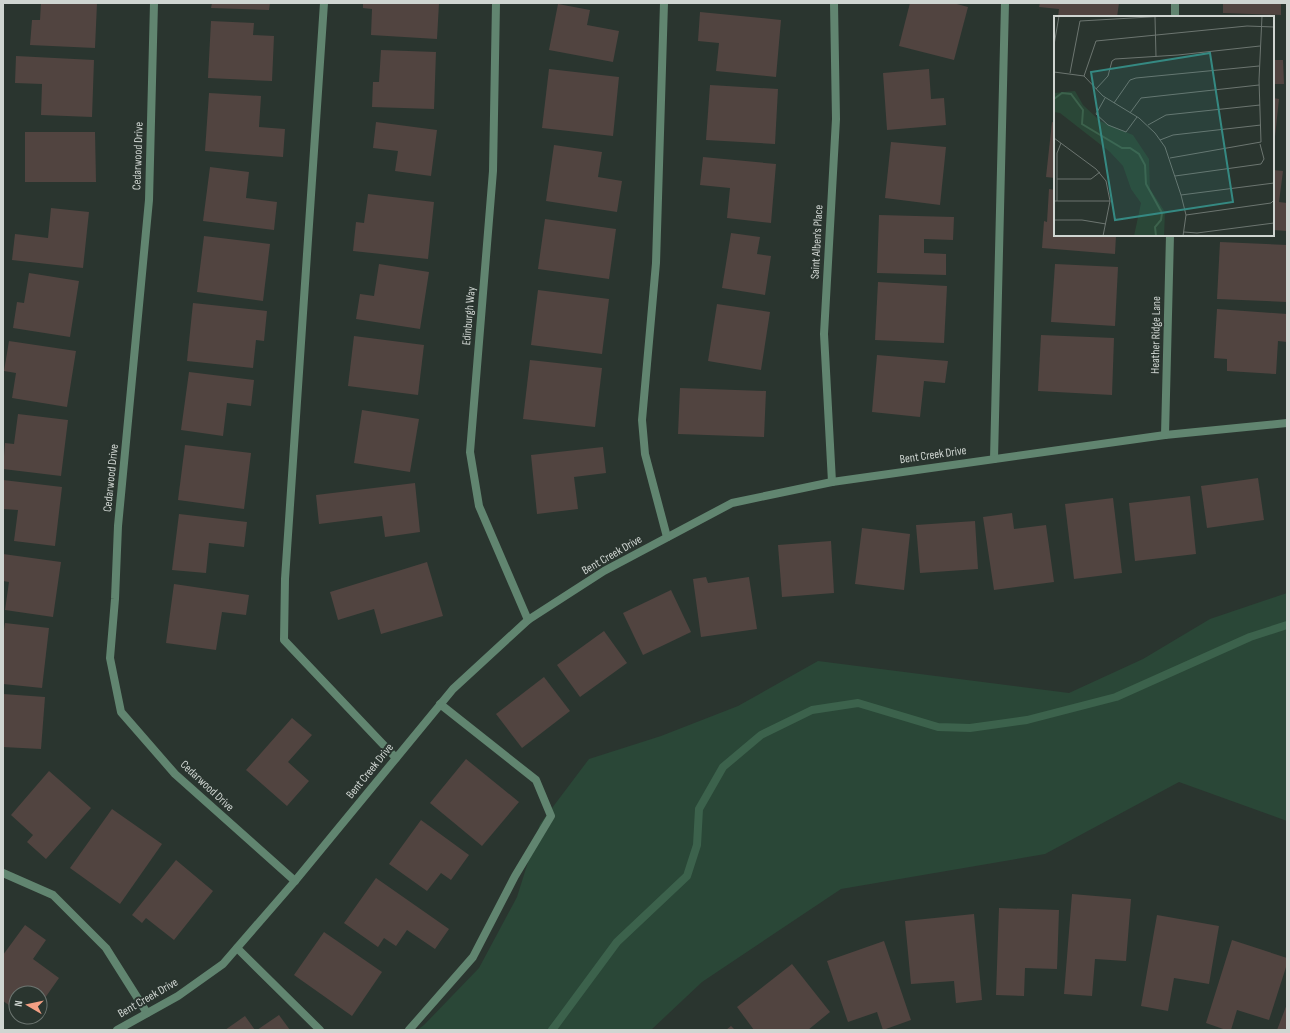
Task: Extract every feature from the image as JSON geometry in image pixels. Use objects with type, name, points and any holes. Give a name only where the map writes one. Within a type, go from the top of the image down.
[{"type":"street","name":"Cedarwood Drive","points":[[154,3],[149,200],[118,526],[115,600],[110,658],[121,712],[175,774],[295,882]]},
{"type":"street","points":[[324,3],[284,579],[284,640],[396,758]]},
{"type":"street","name":"Edinburgh Way","points":[[496,3],[493,171],[470,452],[479,506],[528,620]]},
{"type":"street","points":[[664,3],[656,263],[642,420],[645,454],[667,537]]},
{"type":"street","name":"Saint Alben's Place","points":[[832,482],[824,334],[836,120],[834,3]]},
{"type":"street","points":[[994,459],[1005,3]]},
{"type":"street","points":[[1175,3],[1175,16]]},
{"type":"street","name":"Heather Ridge Lane","points":[[1165,435],[1170,236]]},
{"type":"street","name":"Bent Creek Drive","points":[[117,1030],[178,996],[223,964],[295,882],[453,689],[528,620],[604,571],[732,503],[832,482],[1165,435],[1287,423]]},
{"type":"street","points":[[409,1030],[473,957],[515,876],[552,816],[536,780],[440,704]]},
{"type":"street","points":[[3,873],[53,895],[106,948],[147,1013]]},
{"type":"street","points":[[237,948],[320,1030]]},
{"type":"green space","points":[[1287,593],[1287,821],[1179,782],[1045,854],[841,889],[702,982],[651,1030],[417,1030],[424,1025],[479,968],[517,897],[540,824],[589,759],[661,736],[738,706],[818,661],[1069,693],[1143,659],[1210,619]]},
{"type":"building","points":[[41,3],[97,3],[95,48],[30,45],[32,20],[40,20]]},
{"type":"building","points":[[212,3],[270,3],[269,10],[211,8]]},
{"type":"building","points":[[363,3],[439,3],[437,39],[371,35],[372,9],[363,8]]},
{"type":"building","points":[[910,3],[953,3],[968,7],[954,60],[899,46]]},
{"type":"building","points":[[1040,3],[1119,3],[1117,16],[1058,16],[1059,9],[1039,7]]},
{"type":"building","points":[[1223,3],[1281,3],[1281,15],[1223,13]]},
{"type":"building","points":[[558,4],[590,10],[587,25],[619,31],[613,62],[549,50]]},
{"type":"building","points":[[700,12],[781,20],[776,77],[716,71],[719,43],[698,41]]},
{"type":"building","points":[[211,21],[254,23],[253,35],[274,36],[272,81],[208,78]]},
{"type":"building","points":[[381,50],[436,52],[434,109],[372,107],[373,82],[379,82]]},
{"type":"building","points":[[16,56],[94,60],[92,117],[41,115],[42,84],[15,83]]},
{"type":"building","points":[[1274,60],[1283,60],[1284,84],[1274,84]]},
{"type":"building","points":[[549,69],[619,77],[613,136],[542,128]]},
{"type":"building","points":[[929,69],[931,99],[944,98],[946,125],[887,130],[883,73]]},
{"type":"building","points":[[710,85],[778,89],[775,144],[706,140]]},
{"type":"building","points":[[209,93],[261,96],[259,127],[285,129],[283,157],[205,151]]},
{"type":"building","points":[[1274,98],[1279,99],[1274,146]]},
{"type":"building","points":[[376,122],[437,130],[431,176],[395,171],[398,151],[373,148]]},
{"type":"building","points":[[1052,122],[1054,123],[1054,178],[1046,177]]},
{"type":"building","points":[[25,132],[95,132],[96,182],[25,182]]},
{"type":"building","points":[[891,142],[946,147],[940,205],[885,198]]},
{"type":"building","points":[[554,145],[602,152],[598,177],[622,181],[617,212],[546,201]]},
{"type":"building","points":[[703,157],[776,164],[771,223],[727,218],[730,188],[700,185]]},
{"type":"building","points":[[210,167],[249,172],[246,198],[277,202],[274,230],[203,221]]},
{"type":"building","points":[[1274,170],[1283,171],[1279,202],[1287,203],[1287,231],[1274,230]]},
{"type":"building","points":[[1049,189],[1054,190],[1054,236],[1116,236],[1115,254],[1042,248],[1044,221],[1047,222]]},
{"type":"building","points":[[368,194],[434,202],[428,259],[353,251],[356,222],[364,223]]},
{"type":"building","points":[[51,208],[89,212],[83,268],[12,260],[15,234],[48,238]]},
{"type":"building","points":[[879,215],[954,217],[953,240],[924,239],[924,253],[946,254],[946,275],[877,273]]},
{"type":"building","points":[[545,219],[616,229],[609,279],[538,269]]},
{"type":"building","points":[[731,233],[760,237],[757,254],[771,256],[765,295],[722,288]]},
{"type":"building","points":[[204,236],[270,244],[263,301],[197,292]]},
{"type":"building","points":[[1220,242],[1287,245],[1287,302],[1217,299]]},
{"type":"building","points":[[379,264],[429,272],[420,329],[356,319],[360,294],[374,296]]},
{"type":"building","points":[[1055,264],[1118,267],[1115,326],[1051,322]]},
{"type":"building","points":[[29,273],[79,281],[70,337],[13,328],[17,302],[24,303]]},
{"type":"building","points":[[878,282],[947,286],[944,343],[875,340]]},
{"type":"building","points":[[538,290],[609,299],[602,354],[531,345]]},
{"type":"building","points":[[193,303],[267,311],[264,341],[256,340],[253,368],[187,361]]},
{"type":"building","points":[[717,304],[770,312],[761,370],[708,361]]},
{"type":"building","points":[[1217,309],[1287,314],[1287,342],[1278,341],[1276,374],[1227,371],[1227,359],[1214,358]]},
{"type":"building","points":[[1041,335],[1114,338],[1112,395],[1038,391]]},
{"type":"building","points":[[354,336],[424,345],[418,395],[348,386]]},
{"type":"building","points":[[9,341],[76,351],[67,407],[12,398],[16,373],[4,371]]},
{"type":"building","points":[[877,355],[948,361],[945,383],[924,381],[920,417],[872,412]]},
{"type":"building","points":[[530,360],[602,368],[595,427],[523,419]]},
{"type":"building","points":[[189,372],[254,380],[251,406],[227,403],[223,436],[181,430]]},
{"type":"building","points":[[680,388],[766,391],[764,437],[678,434]]},
{"type":"building","points":[[362,410],[419,419],[410,472],[354,463]]},
{"type":"building","points":[[18,414],[68,420],[61,476],[3,469],[5,443],[14,444]]},
{"type":"building","points":[[185,445],[251,453],[244,509],[178,500]]},
{"type":"building","points":[[603,447],[606,473],[574,477],[578,509],[537,514],[531,455]]},
{"type":"building","points":[[1258,478],[1264,520],[1207,528],[1201,486]]},
{"type":"building","points":[[3,480],[62,487],[55,546],[14,541],[18,510],[3,509]]},
{"type":"building","points":[[415,483],[420,532],[385,537],[382,516],[319,524],[316,495]]},
{"type":"building","points":[[1190,496],[1196,554],[1135,561],[1129,503]]},
{"type":"building","points":[[1113,498],[1122,573],[1074,579],[1065,504]]},
{"type":"building","points":[[1012,513],[1014,529],[1046,525],[1054,582],[994,590],[983,517]]},
{"type":"building","points":[[179,514],[247,522],[244,547],[209,543],[206,573],[172,570]]},
{"type":"building","points":[[975,521],[978,569],[920,573],[916,525]]},
{"type":"building","points":[[862,528],[910,534],[904,590],[855,584]]},
{"type":"building","points":[[831,541],[834,593],[782,597],[778,545]]},
{"type":"building","points":[[3,554],[61,562],[53,617],[5,610],[9,582],[3,581]]},
{"type":"building","points":[[427,562],[443,616],[381,634],[374,609],[338,620],[330,592]]},
{"type":"building","points":[[706,577],[708,583],[749,577],[757,629],[701,637],[693,579]]},
{"type":"building","points":[[174,584],[249,595],[246,615],[222,612],[216,650],[166,643]]},
{"type":"building","points":[[671,590],[691,632],[643,655],[623,613]]},
{"type":"building","points":[[5,623],[49,628],[42,688],[3,684],[3,637]]},
{"type":"building","points":[[604,631],[627,663],[580,697],[557,665]]},
{"type":"building","points":[[544,677],[570,711],[522,748],[496,714]]},
{"type":"building","points":[[3,694],[45,697],[41,749],[3,747]]},
{"type":"building","points":[[292,718],[312,735],[288,762],[309,781],[287,806],[246,770]]},
{"type":"building","points":[[466,759],[519,802],[482,846],[430,803]]},
{"type":"building","points":[[49,771],[91,808],[46,859],[27,842],[33,835],[11,815]]},
{"type":"building","points":[[112,809],[162,844],[120,904],[70,868]]},
{"type":"building","points":[[421,820],[469,855],[451,880],[441,873],[427,891],[389,864]]},
{"type":"building","points":[[176,860],[213,891],[174,940],[146,918],[142,923],[132,915]]},
{"type":"building","points":[[376,878],[449,929],[435,949],[407,930],[396,946],[384,938],[378,947],[344,923]]},
{"type":"building","points":[[1072,894],[1131,899],[1126,961],[1095,959],[1092,996],[1064,994]]},
{"type":"building","points":[[999,908],[1059,910],[1057,969],[1025,968],[1024,996],[996,995]]},
{"type":"building","points":[[974,914],[982,1000],[956,1003],[954,981],[911,984],[905,921]]},
{"type":"building","points":[[1157,915],[1219,926],[1209,984],[1174,978],[1168,1011],[1141,1006]]},
{"type":"building","points":[[25,925],[46,940],[33,959],[59,978],[48,994],[48,985],[8,985],[8,1004],[3,1001],[3,955]]},
{"type":"building","points":[[324,932],[382,972],[352,1016],[294,975]]},
{"type":"building","points":[[1232,940],[1287,958],[1287,964],[1269,1020],[1237,1010],[1231,1030],[1226,1030],[1206,1023]]},
{"type":"building","points":[[884,941],[911,1020],[883,1030],[877,1012],[848,1022],[827,961]]},
{"type":"building","points":[[792,964],[830,1012],[808,1030],[754,1030],[737,1007]]},
{"type":"building","points":[[1287,1004],[1287,1030],[1277,1030]]},
{"type":"building","points":[[279,1015],[290,1030],[257,1030]]},
{"type":"building","points":[[245,1016],[255,1030],[225,1030]]},
{"type":"building","points":[[731,1026],[735,1030],[726,1030]]},
{"type":"waterway","points":[[552,1030],[617,942],[687,876],[697,845],[699,809],[723,767],[761,735],[812,710],[858,703],[938,727],[970,728],[1027,720],[1116,697],[1250,637],[1287,625]]}]
